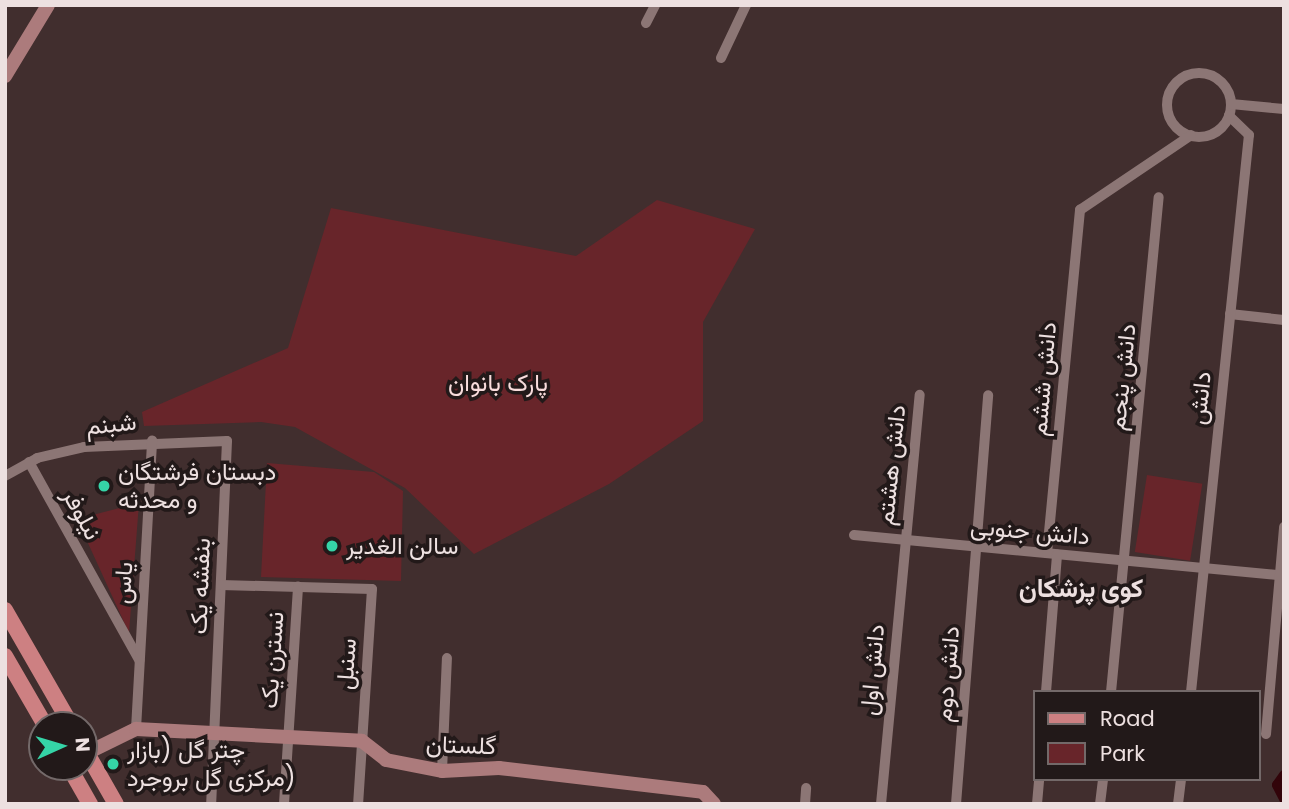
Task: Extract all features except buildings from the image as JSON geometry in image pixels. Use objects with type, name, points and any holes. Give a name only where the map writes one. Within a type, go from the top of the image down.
[{"type":"main road","points":[[5,610],[63,711]]},
{"type":"main road","points":[[5,656],[37,711]]},
{"type":"main road","points":[[98,773],[116,804]]},
{"type":"main road","points":[[77,781],[90,804]]},
{"type":"street","points":[[5,76],[48,5]]},
{"type":"street","points":[[646,23],[656,5]]},
{"type":"street","points":[[721,58],[746,5]]},
{"type":"street","points":[[1184,76],[1216,77],[1231,104],[1229,116],[1218,131],[1191,135],[1168,113],[1170,92],[1184,76]]},
{"type":"street","points":[[1231,104],[1284,109]]},
{"type":"street","name":"دانش","points":[[1191,690],[1249,135],[1229,116]]},
{"type":"street","name":"دانش ششم","points":[[1046,690],[1052,554],[1080,210],[1191,135]]},
{"type":"street","name":"دانش پنجم","points":[[1111,690],[1159,197]]},
{"type":"street","points":[[1230,314],[1284,320]]},
{"type":"street","name":"دانش هشتم","points":[[905,540],[920,395]]},
{"type":"street","name":"دانش دوم","points":[[956,804],[979,547],[988,395]]},
{"type":"street","name":"شبنم","points":[[5,476],[29,462],[85,447],[152,440],[227,440]]},
{"type":"street","name":"یاس","points":[[136,729],[152,440]]},
{"type":"street","name":"بنفشه یک","points":[[211,804],[227,440]]},
{"type":"street","name":"نیلوفر","points":[[29,462],[140,660]]},
{"type":"street","points":[[1266,734],[1284,527]]},
{"type":"street","name":"دانش جنوبی","points":[[854,535],[1281,576]]},
{"type":"street","name":"دانش اول","points":[[881,804],[905,540]]},
{"type":"street","points":[[221,584],[298,586]]},
{"type":"street","name":"سنبل","points":[[298,586],[372,589],[358,804]]},
{"type":"street","name":"نسترن یک","points":[[284,804],[298,586]]},
{"type":"street","points":[[442,771],[447,658]]},
{"type":"street","points":[[98,745],[136,729],[362,741]]},
{"type":"street","name":"گلستان","points":[[362,741],[386,760],[442,771],[499,768],[703,792],[713,804]]},
{"type":"street","points":[[1037,804],[1039,781]]},
{"type":"street","points":[[1100,804],[1103,781]]},
{"type":"street","points":[[1178,804],[1181,781]]},
{"type":"street","points":[[806,788],[806,804]]},
{"type":"green space","name":"پارک بانوان","points":[[657,200],[755,229],[703,322],[703,421],[609,484],[474,554],[405,488],[295,427],[261,422],[144,426],[142,412],[288,348],[331,208],[576,256]]},
{"type":"green space","name":"سالن الغدیر","points":[[267,463],[374,472],[403,491],[401,581],[261,577]]},
{"type":"green space","points":[[1147,475],[1202,484],[1190,561],[1135,552]]},
{"type":"green space","points":[[139,503],[129,633],[77,519]]},
{"type":"waterway","points":[[1284,775],[1277,785],[1284,799]]},
{"type":"place","name":"دبستان فرشتگان و محدثه","points":[[104,486]]},
{"type":"place","name":"سالن الغدیر","points":[[332,546]]},
{"type":"place","name":"چتر گل (بازار مرکزی گل بروجرد)","points":[[113,764]]},
{"type":"district","name":"کوی پزشکان","points":[[1081,589]]}]
